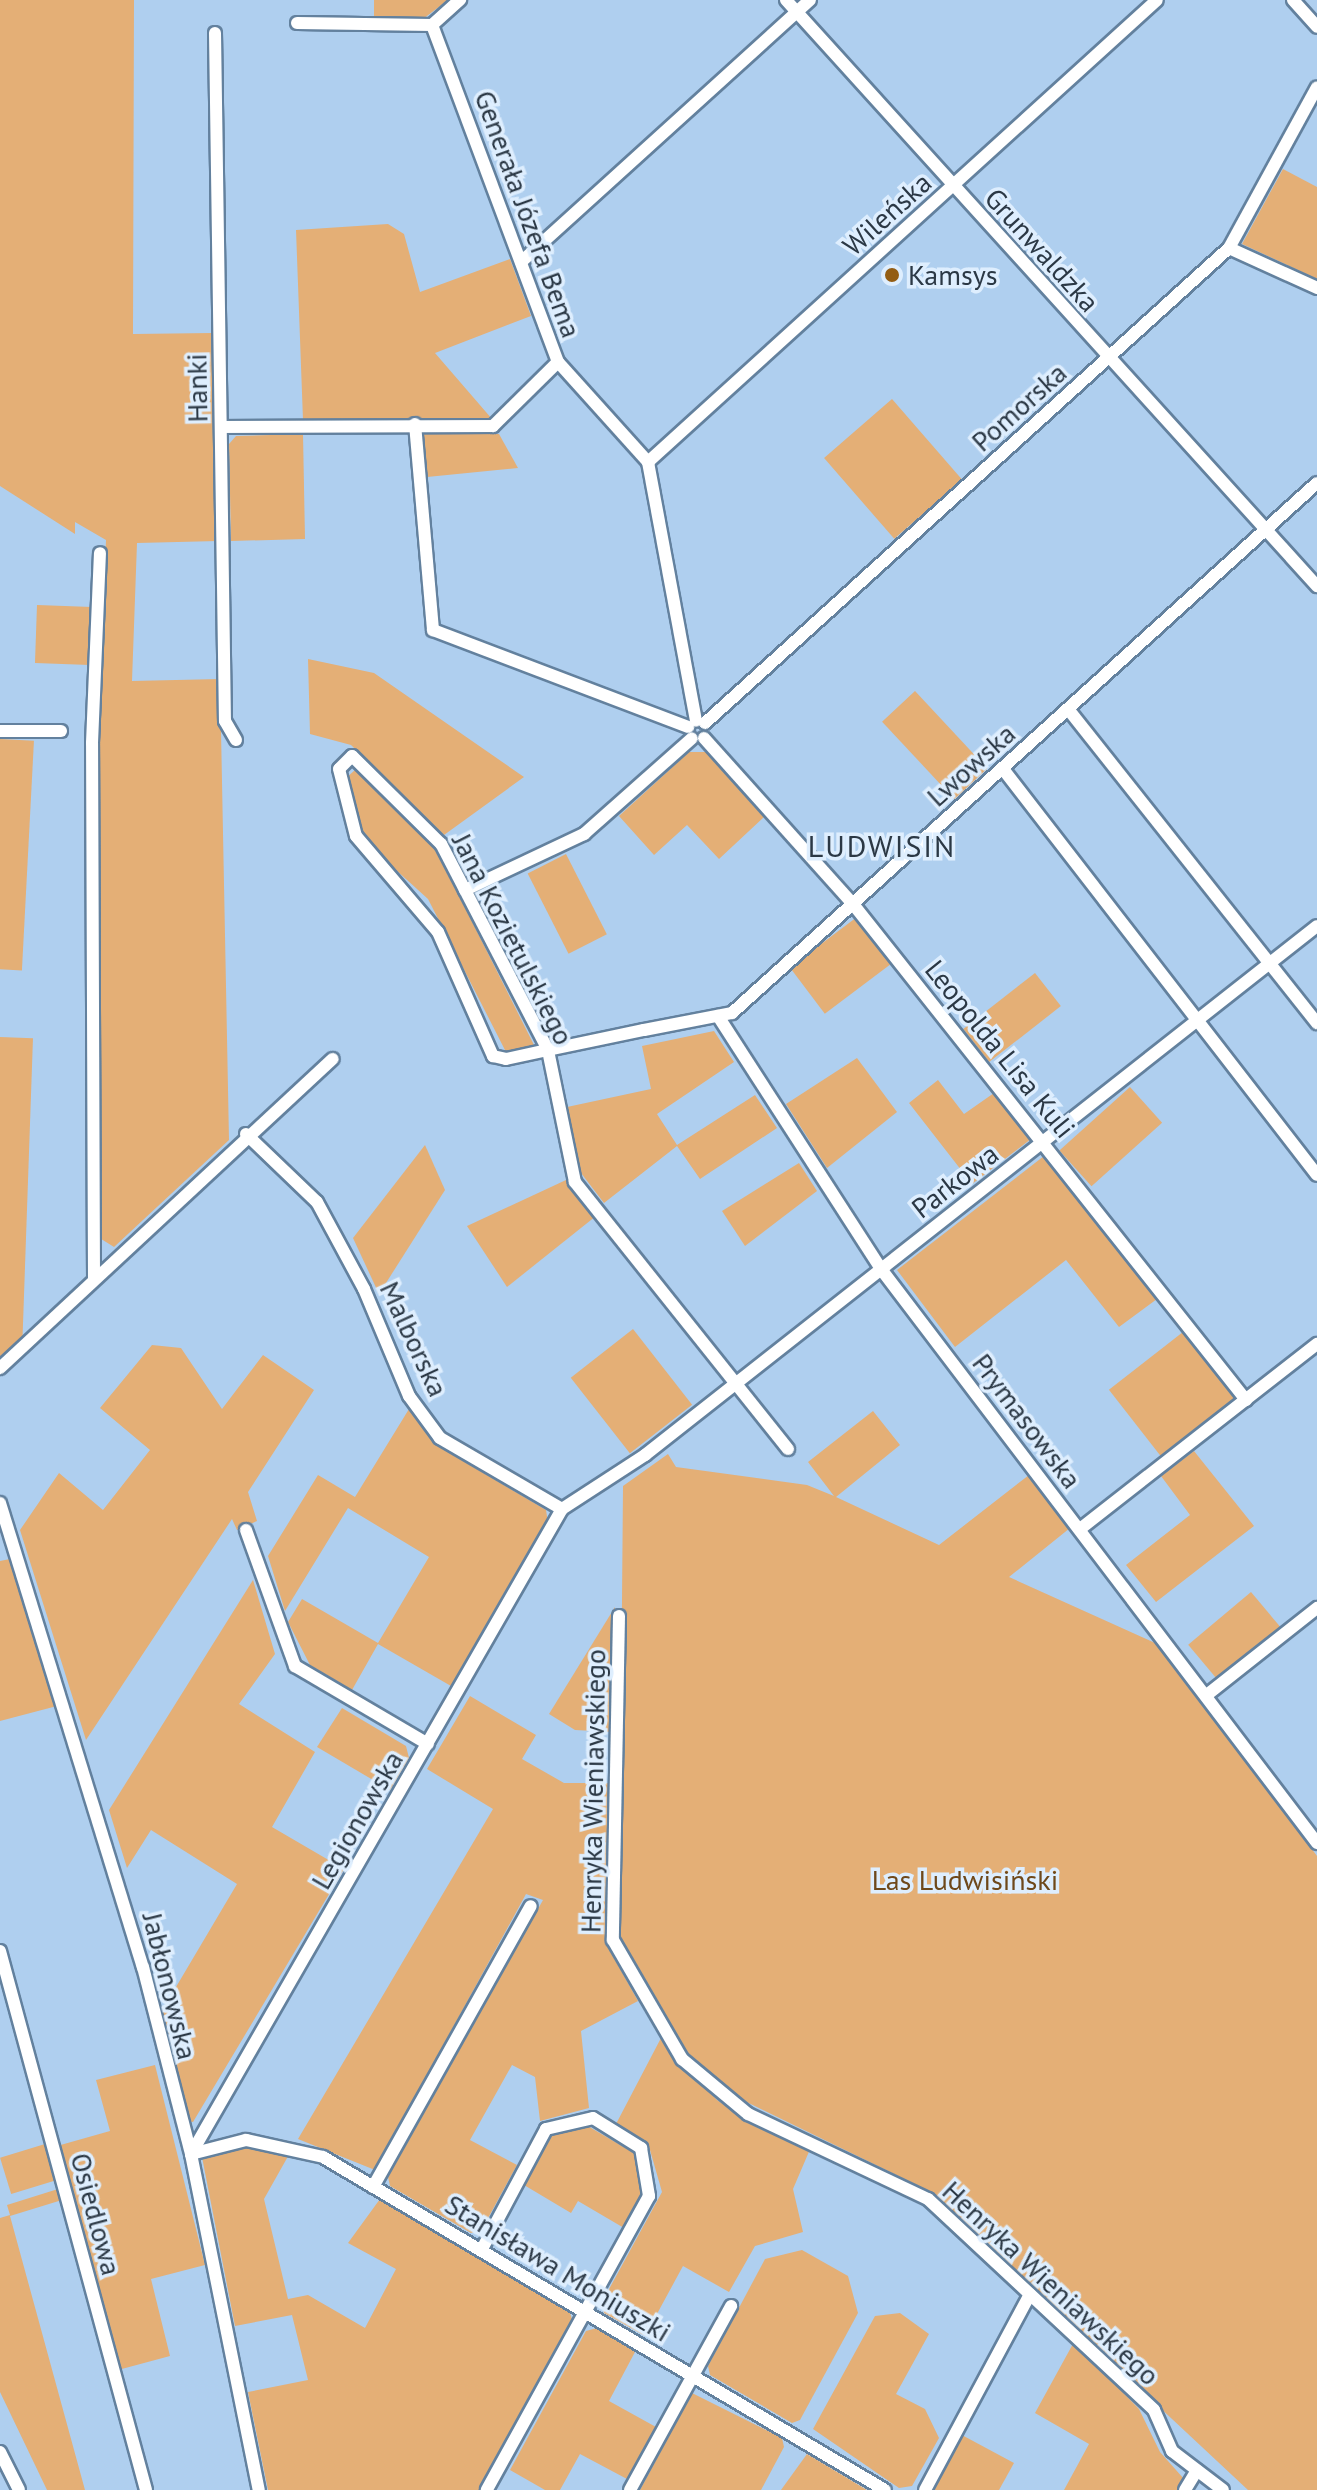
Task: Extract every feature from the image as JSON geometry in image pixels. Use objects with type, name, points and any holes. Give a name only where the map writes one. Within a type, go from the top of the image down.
[{"type":"street","points":[[297,23],[432,25],[460,0]]},
{"type":"street","name":"Grunwaldzka","points":[[786,0],[1317,586]]},
{"type":"street","points":[[521,262],[810,0]]},
{"type":"street","name":"Wileńska","points":[[648,462],[1157,0]]},
{"type":"street","points":[[1293,0],[1317,27]]},
{"type":"street","name":"Generała Józefa Bema","points":[[432,25],[558,362],[648,462]]},
{"type":"street","name":"Hanki","points":[[215,33],[225,721],[236,740]]},
{"type":"street","name":"Pomorska","points":[[465,890],[584,834],[1229,248],[1317,87]]},
{"type":"street","points":[[1229,248],[1317,288]]},
{"type":"street","points":[[222,427],[496,425],[558,362]]},
{"type":"street","points":[[415,424],[433,630],[697,729]]},
{"type":"street","points":[[648,462],[697,729]]},
{"type":"street","name":"Lwowska","points":[[491,1054],[506,1059],[732,1013],[1317,483]]},
{"type":"street","points":[[94,1278],[92,758],[100,553]]},
{"type":"street","points":[[1068,709],[1317,1023]]},
{"type":"street","name":"Leopolda Lisa Kuli","points":[[697,729],[853,904],[1246,1400]]},
{"type":"street","points":[[0,731],[61,731]]},
{"type":"street","name":"Jana Kozietulskiego","points":[[491,1054],[438,932],[356,836],[342,764],[352,756],[403,799],[441,844],[548,1050],[575,1182],[788,1449]]},
{"type":"street","points":[[1003,769],[1317,1175]]},
{"type":"street","name":"Parkowa","points":[[562,1509],[622,1472],[737,1384],[1317,926]]},
{"type":"street","name":"Prymasowska","points":[[718,1016],[881,1269],[1208,1694],[1317,1843]]},
{"type":"street","points":[[0,1368],[246,1134],[333,1059]]},
{"type":"street","name":"Malborska","points":[[246,1134],[317,1202],[364,1289],[409,1396],[440,1438],[562,1509]]},
{"type":"street","points":[[1080,1529],[1317,1344]]},
{"type":"street","name":"Jabłonowska","points":[[0,1503],[103,1821],[191,2154],[259,2490]]},
{"type":"street","name":"Legionowska","points":[[191,2154],[562,1509]]},
{"type":"street","points":[[246,1530],[295,1666],[428,1744]]},
{"type":"street","points":[[1208,1694],[1317,1608]]},
{"type":"street","name":"Henryka Wieniawskiego","points":[[619,1616],[613,1940],[682,2059],[726,2101],[928,2199],[1154,2410],[1172,2451],[1223,2490]]},
{"type":"street","points":[[373,2187],[531,1906]]},
{"type":"street","name":"Osiedlowa","points":[[0,1951],[146,2490]]},
{"type":"street","points":[[482,2249],[546,2129],[593,2118],[641,2148],[651,2188],[487,2490]]},
{"type":"street","name":"Stanisława Moniuszki","points":[[191,2154],[228,2142],[270,2141],[323,2157],[885,2490]]},
{"type":"street","points":[[925,2490],[1030,2294]]},
{"type":"street","points":[[630,2490],[731,2306]]},
{"type":"street","points":[[0,2452],[19,2490]]},
{"type":"street","points":[[1185,2490],[1197,2470]]},
{"type":"green space","points":[[0,0],[134,0],[133,334],[212,333],[218,541],[137,543],[132,681],[220,679],[229,1140],[114,1247],[98,1237],[98,743],[106,540],[75,522],[75,534],[0,486]]},
{"type":"green space","points":[[374,0],[448,0],[423,19],[374,16]]},
{"type":"green space","points":[[1283,169],[1317,187],[1317,279],[1242,244]]},
{"type":"green space","points":[[388,224],[404,234],[420,292],[510,259],[531,316],[435,353],[492,419],[303,420],[296,230]]},
{"type":"green space","points":[[892,399],[962,480],[894,539],[824,458]]},
{"type":"green space","points":[[303,434],[305,539],[231,541],[229,444],[236,436]]},
{"type":"green space","points":[[423,434],[499,434],[518,468],[427,477]]},
{"type":"green space","points":[[37,605],[92,607],[90,665],[35,663]]},
{"type":"green space","points":[[308,659],[374,673],[524,777],[444,835],[351,745],[310,734]]},
{"type":"green space","points":[[915,691],[987,769],[954,799],[882,722]]},
{"type":"green space","points":[[0,739],[34,741],[22,970],[0,969]]},
{"type":"green space","points":[[689,752],[706,752],[764,817],[719,859],[687,825],[654,855],[619,816]]},
{"type":"green space","points":[[356,769],[433,844],[534,1045],[506,1052],[428,899],[363,840],[344,780]]},
{"type":"green space","points":[[566,854],[607,934],[569,954],[528,874]]},
{"type":"green space","points":[[857,917],[892,963],[825,1014],[790,968]]},
{"type":"green space","points":[[1035,973],[1061,1006],[989,1062],[963,1029]]},
{"type":"green space","points":[[714,1031],[734,1062],[657,1114],[677,1145],[755,1095],[777,1128],[700,1179],[677,1146],[604,1203],[581,1173],[567,1107],[651,1089],[642,1046]]},
{"type":"green space","points":[[0,1037],[33,1038],[22,1358],[0,1357]]},
{"type":"green space","points":[[857,1058],[897,1112],[827,1168],[786,1104]]},
{"type":"green space","points":[[938,1080],[964,1114],[994,1093],[1031,1139],[972,1184],[909,1103]]},
{"type":"green space","points":[[1130,1087],[1162,1123],[1092,1186],[1059,1151]]},
{"type":"green space","points":[[425,1145],[445,1190],[379,1294],[353,1238]]},
{"type":"green space","points":[[1044,1156],[1157,1299],[1119,1327],[1066,1260],[955,1347],[897,1270]]},
{"type":"green space","points":[[799,1163],[817,1191],[745,1246],[722,1211]]},
{"type":"green space","points":[[566,1180],[596,1216],[507,1287],[467,1226]]},
{"type":"green space","points":[[633,1329],[692,1405],[630,1453],[571,1378]]},
{"type":"green space","points":[[1183,1332],[1235,1398],[1161,1456],[1109,1390]]},
{"type":"green space","points":[[152,1345],[181,1348],[222,1409],[263,1355],[314,1390],[248,1492],[257,1521],[237,1530],[232,1519],[86,1740],[20,1530],[59,1473],[103,1510],[150,1450],[100,1408]]},
{"type":"green space","points":[[409,1409],[438,1446],[546,1510],[548,1523],[451,1686],[378,1644],[352,1690],[310,1665],[288,1622],[302,1599],[378,1643],[429,1557],[348,1508],[285,1611],[268,1556],[318,1475],[355,1497]]},
{"type":"green space","name":"Las Ludwisiński","points":[[873,1411],[900,1445],[836,1497],[939,1545],[1029,1475],[1070,1528],[1009,1577],[1164,1647],[1317,1856],[1317,2490],[1248,2490],[927,2190],[724,2091],[682,2050],[619,1944],[623,1486],[668,1454],[676,1467],[807,1485],[834,1496],[808,1462]]},
{"type":"green space","points":[[1194,1451],[1254,1526],[1156,1602],[1126,1565],[1190,1515],[1161,1476]]},
{"type":"green space","points":[[10,1559],[57,1706],[0,1721],[0,1561]]},
{"type":"green space","points":[[253,1580],[275,1654],[239,1704],[315,1752],[272,1827],[344,1869],[193,2122],[186,2121],[160,2014],[237,1884],[151,1830],[127,1868],[109,1810]]},
{"type":"green space","points":[[1251,1592],[1281,1628],[1218,1681],[1188,1645]]},
{"type":"green space","points":[[615,1607],[613,1732],[575,1730],[549,1714]]},
{"type":"green space","points":[[470,1696],[536,1735],[522,1759],[564,1783],[611,1783],[608,1947],[638,2001],[581,2031],[589,2108],[540,2121],[535,2077],[512,2065],[470,2140],[517,2165],[481,2231],[471,2233],[390,2186],[388,2177],[543,1900],[526,1894],[375,2170],[298,2139],[493,1809],[427,1769]]},
{"type":"green space","points":[[342,1708],[406,1746],[409,1758],[390,1790],[317,1747]]},
{"type":"green space","points":[[661,2038],[717,2100],[758,2128],[811,2147],[793,2189],[803,2232],[755,2246],[729,2292],[683,2266],[645,2336],[604,2313],[602,2302],[662,2192],[648,2143],[616,2124]]},
{"type":"green space","points":[[155,2065],[205,2265],[151,2279],[170,2356],[118,2370],[57,2146],[110,2131],[96,2080]]},
{"type":"green space","points":[[586,2125],[634,2153],[645,2188],[624,2228],[578,2201],[571,2213],[524,2185],[551,2135]]},
{"type":"green space","points":[[45,2144],[56,2180],[11,2194],[0,2158]]},
{"type":"green space","points":[[253,2147],[291,2151],[264,2199],[288,2299],[308,2295],[365,2328],[396,2269],[348,2243],[380,2199],[570,2313],[573,2322],[482,2490],[268,2490],[248,2392],[308,2380],[292,2315],[235,2326],[202,2157]]},
{"type":"green space","points":[[58,2189],[62,2200],[10,2216],[85,2490],[47,2490],[0,2392],[0,2218],[10,2215],[7,2205]]},
{"type":"green space","points":[[802,2250],[848,2276],[858,2313],[800,2420],[792,2423],[710,2375],[708,2366],[765,2259]]},
{"type":"green space","points":[[900,2313],[929,2334],[896,2394],[925,2409],[939,2438],[912,2486],[899,2488],[813,2429],[875,2316]]},
{"type":"green space","points":[[597,2328],[635,2352],[609,2401],[656,2427],[627,2479],[580,2454],[560,2490],[545,2490],[510,2470],[586,2331]]},
{"type":"green space","points":[[1074,2342],[1139,2409],[1160,2452],[1184,2479],[1178,2490],[1064,2490],[1089,2444],[1035,2413]]},
{"type":"green space","points":[[692,2393],[782,2438],[784,2447],[761,2490],[640,2490]]},
{"type":"green space","points":[[960,2434],[1014,2463],[999,2490],[929,2490]]},
{"type":"green space","points":[[807,2454],[867,2490],[781,2490]]},
{"type":"place","name":"Kamsys","points":[[892,275]]},
{"type":"district","name":"LUDWISIN","points":[[882,846]]}]
